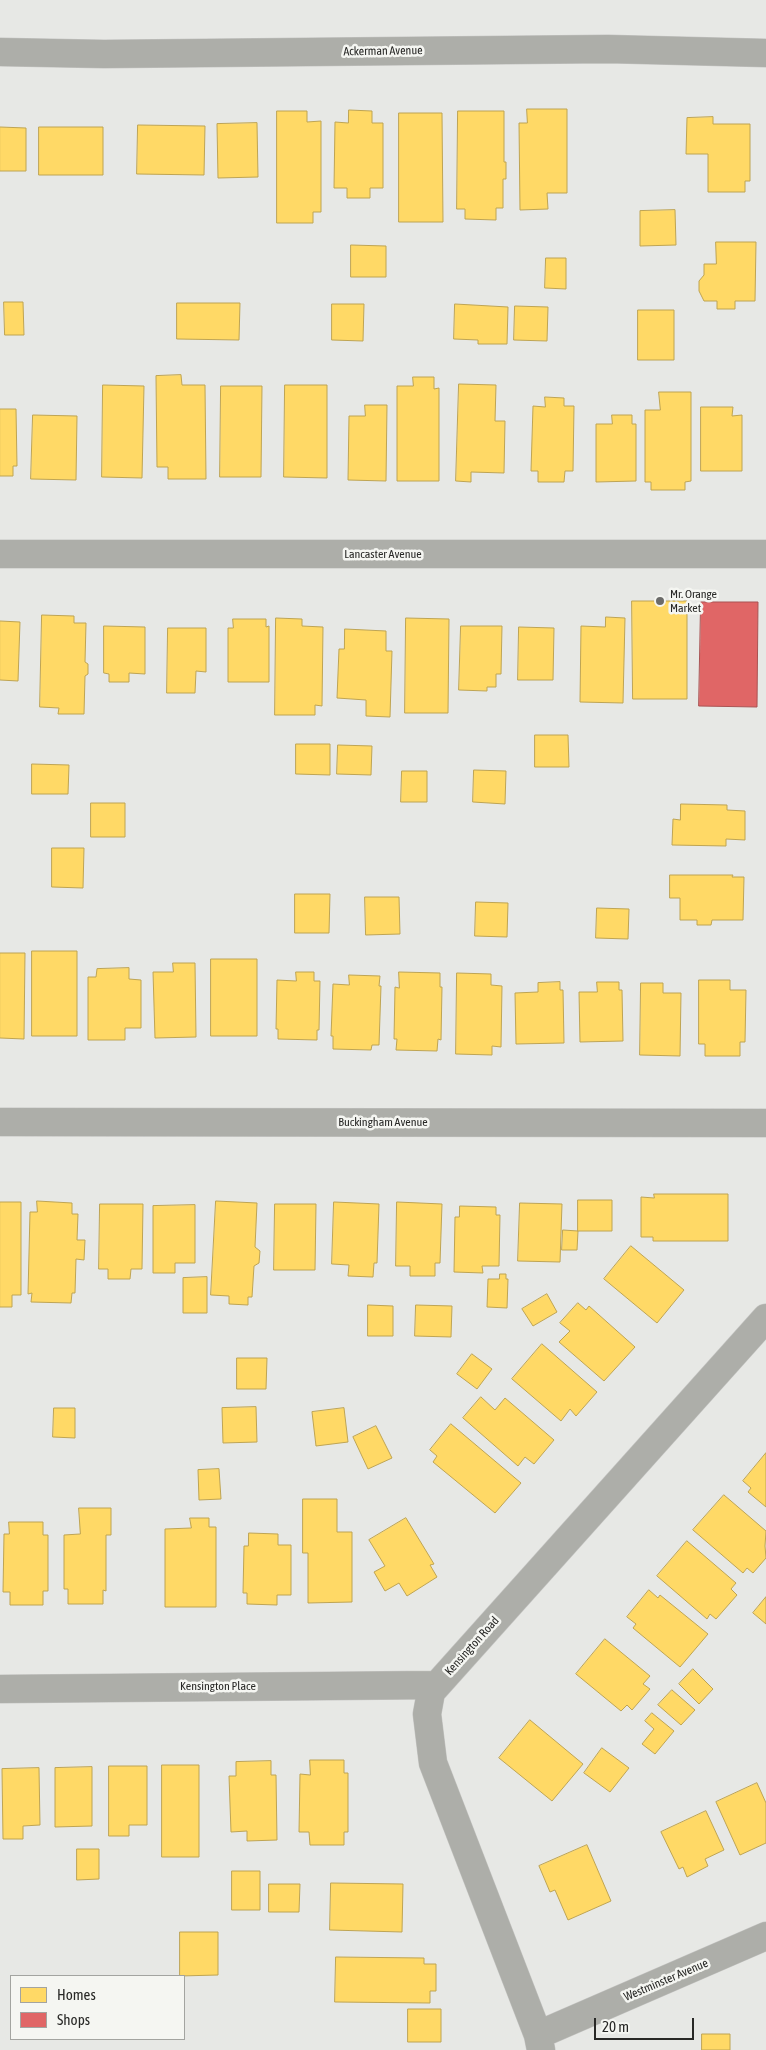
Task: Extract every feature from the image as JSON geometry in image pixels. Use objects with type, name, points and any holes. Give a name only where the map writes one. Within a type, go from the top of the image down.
[{"type":"street","name":"Ackerman Avenue","points":[[0,52],[104,54],[608,49],[766,53]]},
{"type":"street","name":"Lancaster Avenue","points":[[0,554],[766,554]]},
{"type":"street","name":"Buckingham Avenue","points":[[0,1122],[766,1123]]},
{"type":"street","name":"Kensington Road","points":[[539,2043],[433,1763],[427,1714],[431,1692],[766,1318]]},
{"type":"street","name":"Kensington Place","points":[[0,1689],[436,1685]]},
{"type":"street","name":"Westminster Avenue","points":[[539,2043],[766,1936]]},
{"type":"building: Homes","points":[[527,109],[567,109],[567,193],[547,193],[548,209],[520,210],[519,123],[527,123]]},
{"type":"building: Homes","points":[[349,110],[372,111],[372,123],[383,123],[383,188],[370,188],[370,198],[347,198],[347,188],[334,188],[335,122],[348,123]]},
{"type":"building: Homes","points":[[277,111],[307,111],[307,122],[321,121],[321,212],[313,212],[313,223],[277,223]]},
{"type":"building: Homes","points":[[458,111],[504,111],[506,179],[503,179],[503,208],[496,208],[496,220],[465,219],[465,209],[457,209]]},
{"type":"building: Homes","points":[[399,113],[442,113],[443,222],[399,222]]},
{"type":"building: Homes","points":[[713,117],[713,124],[750,124],[750,181],[745,181],[745,192],[708,192],[708,154],[686,154],[687,118]]},
{"type":"building: Homes","points":[[257,123],[258,177],[218,178],[217,124]]},
{"type":"building: Homes","points":[[138,125],[205,126],[204,175],[137,174]]},
{"type":"building: Homes","points":[[0,127],[26,128],[26,171],[0,171]]},
{"type":"building: Homes","points":[[39,127],[103,127],[103,175],[39,175]]},
{"type":"building: Homes","points":[[675,210],[676,245],[640,246],[640,211]]},
{"type":"building: Homes","points":[[716,242],[756,242],[755,301],[735,301],[735,309],[717,309],[717,301],[704,301],[699,291],[699,281],[704,275],[704,264],[716,264]]},
{"type":"building: Homes","points":[[351,245],[386,246],[386,277],[351,277]]},
{"type":"building: Homes","points":[[546,258],[566,258],[566,289],[545,288]]},
{"type":"building: Homes","points":[[4,302],[23,302],[24,335],[5,335]]},
{"type":"building: Homes","points":[[177,303],[240,303],[239,340],[177,339]]},
{"type":"building: Homes","points":[[332,304],[364,304],[363,341],[332,340]]},
{"type":"building: Homes","points":[[455,304],[508,307],[507,344],[478,344],[478,340],[454,339]]},
{"type":"building: Homes","points":[[515,306],[548,307],[547,341],[514,340]]},
{"type":"building: Homes","points":[[638,310],[674,310],[674,360],[638,360]]},
{"type":"building: Homes","points":[[181,375],[182,385],[205,385],[206,479],[168,479],[168,467],[157,467],[156,376]]},
{"type":"building: Homes","points":[[413,377],[434,377],[434,389],[439,388],[439,481],[397,481],[397,386],[413,386]]},
{"type":"building: Homes","points":[[459,384],[496,385],[495,421],[505,421],[504,473],[471,472],[471,482],[456,481]]},
{"type":"building: Homes","points":[[103,385],[144,386],[142,478],[102,477]]},
{"type":"building: Homes","points":[[285,385],[327,385],[327,478],[284,477]]},
{"type":"building: Homes","points":[[221,386],[262,386],[261,477],[220,477]]},
{"type":"building: Homes","points":[[659,392],[691,392],[691,481],[685,482],[685,490],[651,490],[651,482],[645,482],[645,410],[660,410]]},
{"type":"building: Homes","points":[[545,397],[564,398],[564,406],[574,406],[573,471],[565,471],[564,482],[538,482],[538,471],[531,471],[533,406],[545,407]]},
{"type":"building: Homes","points":[[365,405],[387,405],[386,481],[348,480],[349,416],[365,416]]},
{"type":"building: Homes","points":[[701,407],[733,407],[732,416],[742,415],[742,471],[701,471]]},
{"type":"building: Homes","points":[[0,409],[16,409],[17,466],[13,466],[13,476],[0,476]]},
{"type":"building: Homes","points":[[33,415],[77,416],[76,480],[31,479]]},
{"type":"building: Homes","points":[[612,415],[632,415],[632,424],[636,424],[636,481],[596,482],[596,424],[612,424]]},
{"type":"building: Homes","points":[[632,601],[687,601],[687,699],[633,699]]},
{"type":"building: Homes","points":[[42,615],[74,616],[74,623],[86,623],[85,662],[88,664],[88,674],[85,676],[84,714],[58,714],[59,708],[40,707]]},
{"type":"building: Homes","points":[[606,617],[625,618],[623,703],[580,702],[581,626],[605,627]]},
{"type":"building: Homes","points":[[276,618],[302,619],[302,626],[323,627],[322,706],[315,705],[315,715],[275,715]]},
{"type":"building: Homes","points":[[406,618],[449,619],[448,713],[405,713]]},
{"type":"building: Homes","points":[[233,619],[266,619],[266,627],[269,626],[269,682],[228,682],[228,628],[233,628]]},
{"type":"building: Homes","points":[[0,621],[20,622],[18,681],[0,680]]},
{"type":"building: Homes","points":[[104,626],[145,627],[145,674],[129,673],[129,682],[109,682],[109,674],[104,673]]},
{"type":"building: Homes","points":[[461,626],[502,626],[501,674],[496,674],[496,687],[487,687],[487,691],[459,690]]},
{"type":"building: Homes","points":[[519,627],[554,628],[553,680],[518,680]]},
{"type":"building: Homes","points":[[168,628],[206,628],[206,672],[196,671],[195,693],[167,693]]},
{"type":"building: Homes","points":[[345,629],[386,631],[386,651],[392,651],[390,717],[366,716],[366,700],[337,698],[339,649],[344,649]]},
{"type":"building: Homes","points":[[535,735],[568,735],[569,767],[535,767]]},
{"type":"building: Homes","points":[[296,744],[330,744],[330,775],[296,774]]},
{"type":"building: Homes","points":[[338,745],[372,746],[371,775],[337,774]]},
{"type":"building: Homes","points":[[32,764],[69,765],[68,794],[32,794]]},
{"type":"building: Homes","points":[[474,770],[506,771],[505,804],[473,802]]},
{"type":"building: Homes","points":[[402,771],[427,771],[427,802],[401,802]]},
{"type":"building: Homes","points":[[91,803],[125,803],[125,837],[91,837]]},
{"type":"building: Homes","points":[[681,804],[727,805],[727,810],[745,811],[745,840],[726,839],[726,846],[672,845],[673,819],[680,820]]},
{"type":"building: Homes","points":[[52,848],[84,848],[83,888],[52,887]]},
{"type":"building: Homes","points":[[670,875],[733,875],[732,877],[744,877],[743,920],[712,920],[711,925],[697,925],[697,920],[680,920],[680,898],[670,898]]},
{"type":"building: Homes","points":[[295,894],[330,894],[329,933],[295,933]]},
{"type":"building: Homes","points":[[365,897],[399,897],[400,934],[366,935]]},
{"type":"building: Homes","points":[[476,902],[508,903],[507,937],[475,936]]},
{"type":"building: Homes","points":[[597,908],[629,909],[628,939],[596,938]]},
{"type":"building: Homes","points":[[32,951],[77,951],[77,1036],[32,1036]]},
{"type":"building: Homes","points":[[0,953],[25,953],[24,1039],[0,1038]]},
{"type":"building: Homes","points":[[211,959],[257,959],[257,1036],[211,1036]]},
{"type":"building: Homes","points":[[173,963],[195,963],[196,1037],[155,1038],[153,972],[173,972]]},
{"type":"building: Homes","points":[[129,968],[129,979],[141,980],[141,1028],[125,1028],[125,1040],[88,1040],[88,977],[96,977],[97,969]]},
{"type":"building: Homes","points":[[296,972],[314,972],[314,981],[320,981],[317,1040],[278,1039],[278,1029],[276,1029],[277,980],[296,981]]},
{"type":"building: Homes","points":[[399,972],[440,973],[440,987],[442,987],[441,1040],[438,1039],[437,1051],[396,1050],[397,1039],[394,1039],[395,987],[399,988]]},
{"type":"building: Homes","points":[[457,973],[491,974],[491,985],[502,986],[501,1047],[492,1046],[492,1055],[456,1054]]},
{"type":"building: Homes","points":[[349,975],[380,976],[379,1045],[372,1045],[371,1050],[333,1049],[333,1036],[331,1036],[333,984],[349,985]]},
{"type":"building: Homes","points":[[699,980],[730,980],[730,990],[746,990],[745,1042],[740,1042],[740,1056],[705,1056],[705,1044],[699,1044]]},
{"type":"building: Homes","points":[[560,982],[560,990],[563,990],[564,1043],[516,1044],[515,993],[538,992],[538,983]]},
{"type":"building: Homes","points":[[597,982],[619,982],[619,990],[622,990],[623,1041],[580,1042],[579,992],[597,992]]},
{"type":"building: Homes","points":[[641,983],[663,983],[663,993],[681,993],[680,1056],[640,1055]]},
{"type":"building: Homes","points":[[654,1194],[728,1194],[728,1241],[653,1241],[653,1237],[641,1237],[641,1197],[654,1198]]},
{"type":"building: Homes","points":[[578,1200],[612,1200],[612,1231],[578,1231]]},
{"type":"building: Homes","points":[[37,1201],[72,1203],[72,1214],[78,1214],[77,1240],[85,1240],[84,1260],[76,1259],[75,1293],[72,1293],[71,1303],[31,1302],[32,1293],[28,1294],[30,1212],[37,1212]]},
{"type":"building: Homes","points":[[216,1201],[257,1203],[255,1247],[260,1251],[259,1263],[254,1266],[252,1297],[248,1297],[248,1305],[229,1304],[229,1296],[211,1295]]},
{"type":"building: Homes","points":[[0,1202],[21,1202],[21,1295],[12,1295],[12,1307],[0,1307]]},
{"type":"building: Homes","points":[[334,1202],[379,1204],[377,1263],[374,1263],[373,1277],[348,1276],[349,1265],[332,1264]]},
{"type":"building: Homes","points":[[397,1202],[442,1204],[440,1263],[435,1263],[435,1276],[410,1276],[410,1266],[396,1266]]},
{"type":"building: Homes","points":[[520,1203],[562,1204],[560,1262],[518,1261]]},
{"type":"building: Homes","points":[[100,1204],[143,1204],[142,1269],[131,1269],[130,1279],[108,1279],[108,1269],[99,1269]]},
{"type":"building: Homes","points":[[275,1204],[316,1204],[315,1270],[274,1270]]},
{"type":"building: Homes","points":[[195,1205],[195,1263],[175,1263],[175,1273],[153,1273],[153,1206]]},
{"type":"building: Homes","points":[[460,1206],[496,1207],[496,1215],[500,1215],[499,1266],[482,1266],[483,1273],[454,1272],[455,1217],[459,1217]]},
{"type":"building: Homes","points":[[563,1230],[578,1231],[577,1250],[562,1250]]},
{"type":"building: Homes","points":[[631,1246],[684,1290],[657,1323],[604,1279]]},
{"type":"building: Homes","points":[[500,1274],[506,1274],[506,1279],[508,1279],[507,1308],[487,1307],[488,1279],[499,1279]]},
{"type":"building: Homes","points":[[207,1277],[207,1313],[183,1313],[183,1278]]},
{"type":"building: Homes","points":[[547,1294],[557,1312],[533,1326],[522,1309]]},
{"type":"building: Homes","points":[[578,1303],[586,1310],[589,1306],[635,1347],[604,1381],[559,1342],[570,1331],[560,1323]]},
{"type":"building: Homes","points":[[368,1305],[393,1306],[393,1336],[368,1336]]},
{"type":"building: Homes","points":[[416,1305],[452,1306],[451,1337],[415,1336]]},
{"type":"building: Homes","points":[[542,1344],[597,1392],[576,1416],[570,1409],[561,1421],[512,1379]]},
{"type":"building: Homes","points":[[472,1354],[492,1369],[477,1389],[457,1374]]},
{"type":"building: Homes","points":[[237,1358],[267,1358],[266,1389],[237,1389]]},
{"type":"building: Homes","points":[[481,1397],[495,1410],[505,1398],[554,1440],[534,1464],[525,1457],[518,1466],[463,1418]]},
{"type":"building: Homes","points":[[256,1407],[257,1442],[223,1443],[222,1408]]},
{"type":"building: Homes","points":[[54,1408],[75,1408],[75,1438],[53,1437]]},
{"type":"building: Homes","points":[[344,1408],[348,1442],[316,1446],[312,1412]]},
{"type":"building: Homes","points":[[451,1424],[521,1483],[495,1513],[433,1462],[437,1456],[430,1450]]},
{"type":"building: Homes","points":[[376,1426],[392,1458],[368,1469],[353,1437]]},
{"type":"building: Homes","points":[[766,1453],[766,1507],[748,1492],[751,1488],[743,1481]]},
{"type":"building: Homes","points":[[219,1469],[221,1499],[199,1500],[198,1470]]},
{"type":"building: Homes","points":[[724,1495],[766,1531],[766,1558],[753,1573],[747,1568],[743,1573],[693,1530]]},
{"type":"building: Homes","points":[[303,1499],[337,1499],[337,1532],[352,1532],[352,1602],[308,1603],[308,1553],[303,1553]]},
{"type":"building: Homes","points":[[79,1508],[111,1508],[111,1535],[106,1535],[106,1591],[103,1590],[103,1604],[68,1604],[68,1589],[64,1589],[64,1535],[80,1534]]},
{"type":"building: Homes","points":[[190,1518],[209,1518],[209,1527],[216,1527],[216,1607],[165,1607],[165,1529],[191,1528]]},
{"type":"building: Homes","points":[[406,1518],[434,1564],[430,1565],[437,1577],[407,1596],[399,1583],[385,1591],[374,1572],[385,1566],[369,1540]]},
{"type":"building: Homes","points":[[9,1522],[43,1522],[43,1535],[48,1535],[48,1591],[43,1591],[43,1605],[10,1605],[10,1592],[3,1592],[4,1534],[9,1534]]},
{"type":"building: Homes","points":[[249,1533],[278,1534],[278,1545],[291,1545],[291,1595],[277,1595],[277,1605],[247,1604],[247,1593],[243,1593],[244,1546],[248,1546]]},
{"type":"building: Homes","points":[[687,1541],[736,1583],[731,1589],[737,1595],[716,1619],[710,1614],[707,1619],[657,1576]]},
{"type":"building: Homes","points":[[649,1590],[658,1598],[660,1595],[708,1634],[680,1667],[633,1628],[636,1624],[627,1617]]},
{"type":"building: Homes","points":[[766,1597],[766,1624],[753,1613]]},
{"type":"building: Homes","points":[[605,1639],[650,1676],[643,1684],[650,1689],[632,1710],[627,1705],[621,1711],[576,1674]]},
{"type":"building: Homes","points":[[693,1669],[713,1689],[699,1704],[679,1684]]},
{"type":"building: Homes","points":[[672,1690],[695,1710],[681,1725],[658,1705]]},
{"type":"building: Homes","points":[[652,1713],[674,1731],[655,1754],[642,1744],[654,1729],[645,1721]]},
{"type":"building: Homes","points":[[530,1720],[583,1764],[552,1801],[499,1758]]},
{"type":"building: Homes","points":[[602,1748],[629,1768],[610,1792],[584,1773]]},
{"type":"building: Homes","points":[[310,1760],[344,1760],[344,1773],[348,1773],[348,1832],[344,1832],[344,1845],[310,1845],[309,1832],[299,1832],[300,1774],[310,1775]]},
{"type":"building: Homes","points":[[271,1761],[271,1775],[276,1775],[277,1840],[247,1841],[247,1831],[231,1832],[229,1776],[236,1776],[236,1762]]},
{"type":"building: Homes","points":[[162,1765],[199,1765],[199,1857],[162,1857]]},
{"type":"building: Homes","points":[[109,1766],[147,1766],[147,1825],[129,1825],[129,1836],[109,1836]]},
{"type":"building: Homes","points":[[92,1767],[92,1826],[55,1827],[55,1768]]},
{"type":"building: Homes","points":[[39,1768],[40,1825],[23,1826],[23,1839],[3,1839],[2,1769]]},
{"type":"building: Homes","points":[[757,1783],[766,1803],[766,1843],[740,1855],[716,1802]]},
{"type":"building: Homes","points":[[706,1811],[724,1850],[705,1859],[708,1866],[687,1877],[683,1867],[679,1869],[661,1832]]},
{"type":"building: Homes","points":[[587,1845],[611,1901],[568,1920],[555,1890],[550,1892],[539,1866]]},
{"type":"building: Homes","points":[[77,1849],[99,1849],[99,1879],[77,1880]]},
{"type":"building: Homes","points":[[232,1871],[260,1871],[260,1910],[232,1910]]},
{"type":"building: Homes","points":[[331,1883],[403,1884],[402,1932],[330,1930]]},
{"type":"building: Homes","points":[[269,1884],[300,1884],[299,1912],[269,1912]]},
{"type":"building: Homes","points":[[180,1932],[218,1932],[218,1975],[180,1975]]},
{"type":"building: Homes","points":[[336,1957],[424,1958],[424,1964],[436,1964],[436,1991],[430,1991],[430,2003],[335,2002]]},
{"type":"building: Homes","points":[[408,2009],[441,2009],[441,2042],[408,2042]]},
{"type":"building: Homes","points":[[702,2034],[730,2034],[730,2050],[702,2050]]},
{"type":"building: Shops","points":[[701,602],[758,602],[757,707],[699,706]]},
{"type":"place","name":"Mr. Orange Market","points":[[660,601]]}]
